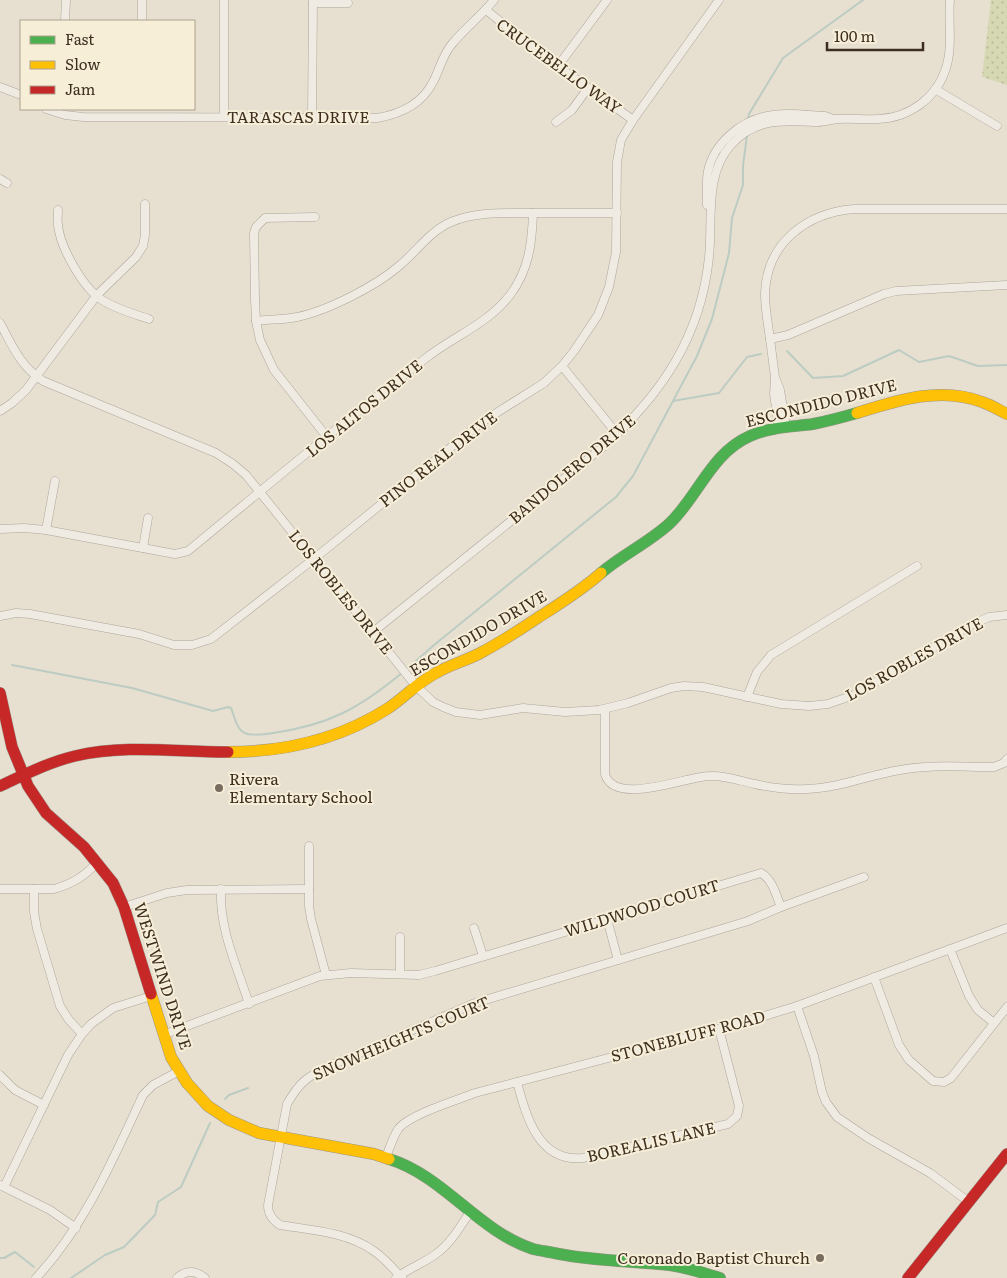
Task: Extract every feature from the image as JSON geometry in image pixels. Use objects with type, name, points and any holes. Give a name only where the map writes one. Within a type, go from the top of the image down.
[{"type":"street","points":[[66,0],[66,20]]},
{"type":"street","points":[[142,0],[142,20]]},
{"type":"street","points":[[224,0],[224,117]]},
{"type":"street","name":"TARASCAS DRIVE","points":[[52,110],[83,117],[378,118],[405,110],[422,98],[428,90],[446,52],[494,0]]},
{"type":"street","points":[[558,66],[607,0]]},
{"type":"street","name":"PINO REAL DRIVE","points":[[0,616],[30,614],[117,629],[174,644],[192,645],[203,643],[217,636],[482,422],[533,390],[562,366],[593,324],[608,291],[616,252],[617,170],[621,140],[633,120],[719,0]]},
{"type":"street","name":"BANDOLERO DRIVE","points":[[374,632],[617,434],[656,392],[680,354],[693,324],[704,289],[709,258],[710,231],[707,225],[707,188],[716,152],[733,132],[740,126],[771,118],[825,116],[835,119],[878,120],[901,115],[924,102],[941,79],[948,62],[950,0]]},
{"type":"street","points":[[312,118],[313,1],[348,3]]},
{"type":"street","name":"CRUCEBELLO WAY","points":[[486,10],[509,30],[633,120]]},
{"type":"street","points":[[0,87],[20,95]]},
{"type":"street","points":[[556,122],[572,110],[588,88]]},
{"type":"street","points":[[935,89],[996,126]]},
{"type":"street","points":[[143,110],[143,118]]},
{"type":"street","points":[[0,411],[18,398],[96,295],[136,257],[143,246],[146,220],[145,204]]},
{"type":"street","points":[[782,428],[780,390],[775,377],[765,300],[766,283],[771,266],[787,239],[800,226],[816,217],[837,210],[1007,209]]},
{"type":"street","points":[[58,210],[58,226],[67,253],[86,285],[102,300],[149,319]]},
{"type":"street","name":"LOS ALTOS DRIVE","points":[[0,529],[46,530],[175,554],[185,552],[428,356],[484,321],[498,309],[516,286],[527,264],[532,240],[533,213]]},
{"type":"street","points":[[256,321],[287,319],[310,314],[343,300],[396,268],[426,239],[451,222],[477,214],[617,213]]},
{"type":"street","points":[[314,217],[265,218],[256,226],[254,251],[256,321],[261,346],[274,370],[327,437]]},
{"type":"street","points":[[770,339],[788,335],[896,291],[1007,285]]},
{"type":"street","name":"LOS ROBLES DRIVE","points":[[0,322],[20,361],[36,376],[61,390],[216,453],[234,464],[261,492],[416,686],[433,702],[450,710],[470,715],[480,715],[523,708],[566,712],[605,709],[671,688],[684,686],[702,687],[781,704],[801,706],[828,704],[871,686],[971,625],[989,617],[1007,615]]},
{"type":"street","points":[[562,366],[617,434]]},
{"type":"street","name":"ESCONDIDO DRIVE","points":[[0,786],[62,759],[104,751],[257,751],[307,744],[331,737],[387,709],[440,670],[485,651],[589,584],[618,560],[650,540],[675,519],[689,503],[709,470],[722,454],[741,440],[782,428],[819,423],[912,396],[930,394],[965,396],[990,404],[1007,414]]},
{"type":"street","points":[[46,530],[54,481]]},
{"type":"street","points":[[143,548],[148,518]]},
{"type":"street","points":[[747,697],[757,672],[771,655],[916,566]]},
{"type":"street","name":"WESTWIND DRIVE","points":[[0,693],[12,747],[23,776],[46,813],[84,847],[113,883],[124,907],[171,1056],[179,1071],[196,1094],[219,1114],[245,1128],[281,1137],[386,1157],[418,1172],[497,1232],[534,1248],[587,1259],[670,1265],[720,1278]]},
{"type":"street","points":[[605,709],[605,774],[609,783],[619,788],[660,787],[694,777],[723,776],[757,785],[782,788],[819,788],[840,786],[885,772],[910,768],[994,768],[1004,763],[1007,759]]},
{"type":"street","points":[[309,846],[311,919],[326,975]]},
{"type":"street","points":[[0,889],[54,888],[73,882],[86,874],[97,862]]},
{"type":"street","name":"WILDWOOD COURT","points":[[164,1035],[250,1004],[310,979],[326,975],[351,973],[419,975],[761,873],[772,883],[781,907]]},
{"type":"street","name":"SNOWHEIGHTS COURT","points":[[399,1277],[383,1258],[369,1247],[354,1240],[342,1236],[280,1225],[271,1218],[268,1205],[287,1104],[294,1090],[303,1080],[475,1003],[748,921],[864,877]]},
{"type":"street","points":[[34,889],[34,912],[37,929],[60,1006],[69,1020],[82,1034]]},
{"type":"street","points":[[221,889],[220,903],[224,928],[250,1004]]},
{"type":"street","points":[[124,907],[167,893],[188,890],[309,889]]},
{"type":"street","points":[[607,919],[618,960]]},
{"type":"street","points":[[474,928],[483,956]]},
{"type":"street","name":"STONEBLUFF ROAD","points":[[386,1157],[395,1135],[407,1121],[466,1096],[719,1029],[797,1006],[1007,928]]},
{"type":"street","points":[[400,937],[400,974]]},
{"type":"street","points":[[950,949],[969,996],[978,1010],[994,1023]]},
{"type":"street","points":[[874,977],[904,1054],[934,1082],[944,1082],[951,1078],[1007,1007]]},
{"type":"street","points":[[76,1228],[50,1210],[2,1186],[68,1055],[82,1034],[91,1024],[114,1008],[151,996]]},
{"type":"street","points":[[797,1006],[807,1034],[822,1092],[826,1102],[837,1117],[868,1138],[930,1173],[969,1202]]},
{"type":"street","name":"BOREALIS LANE","points":[[518,1082],[529,1122],[534,1131],[554,1151],[568,1158],[583,1158],[728,1124],[737,1116],[739,1106],[719,1029]]},
{"type":"street","points":[[36,1278],[76,1228],[107,1170],[143,1095],[153,1085],[179,1071]]},
{"type":"street","points":[[0,1075],[15,1090],[44,1105]]},
{"type":"street","points":[[908,1278],[1007,1154]]},
{"type":"street","points":[[399,1277],[445,1247],[470,1212]]},
{"type":"street","points":[[177,1278],[186,1272],[193,1272],[205,1278]]},
{"type":"green space","points":[[991,0],[1007,0],[1007,85],[982,77]]},
{"type":"waterway","points":[[748,120],[749,114],[783,58],[863,0]]},
{"type":"waterway","points":[[407,669],[616,497],[633,476],[697,356],[712,319],[729,253],[732,218],[743,185],[743,166],[747,135]]},
{"type":"waterway","points":[[787,351],[813,378],[843,376],[899,350],[919,362],[949,356],[978,366],[1007,365]]},
{"type":"waterway","points":[[673,401],[719,393],[747,357],[761,354]]},
{"type":"waterway","points":[[12,665],[132,688],[213,711],[228,707],[231,708],[241,730],[246,734],[253,735],[293,730],[327,720],[358,705],[403,672]]},
{"type":"waterway","points":[[225,1099],[229,1095],[248,1088]]},
{"type":"waterway","points":[[71,1278],[105,1255],[124,1247],[155,1215],[158,1202],[181,1187],[210,1123]]},
{"type":"waterway","points":[[0,1258],[15,1252],[34,1267]]},
{"type":"traffic: fast","points":[[601,573],[669,524],[715,464],[737,444],[750,436],[765,431],[813,424],[857,413]]},
{"type":"traffic: fast","points":[[389,1159],[409,1167],[427,1178],[495,1230],[513,1241],[533,1249],[587,1258],[675,1266],[720,1278]]},
{"type":"traffic: slow","points":[[857,413],[919,397],[951,395],[967,397],[985,403],[1007,414]]},
{"type":"traffic: slow","points":[[228,752],[290,747],[350,729],[387,709],[429,677],[478,654],[512,635],[571,596],[601,573]]},
{"type":"traffic: slow","points":[[151,994],[171,1057],[187,1083],[208,1106],[229,1120],[259,1133],[374,1154],[389,1159]]},
{"type":"traffic: jam","points":[[0,693],[12,747],[28,786],[46,813],[84,847],[113,883],[124,907],[151,994]]},
{"type":"traffic: jam","points":[[0,786],[56,762],[94,752],[132,749],[228,752]]},
{"type":"traffic: jam","points":[[908,1278],[1007,1154]]},
{"type":"place","name":"Rivera Elementary School","points":[[219,788]]},
{"type":"place","name":"Coronado Baptist Church","points":[[820,1258]]}]
